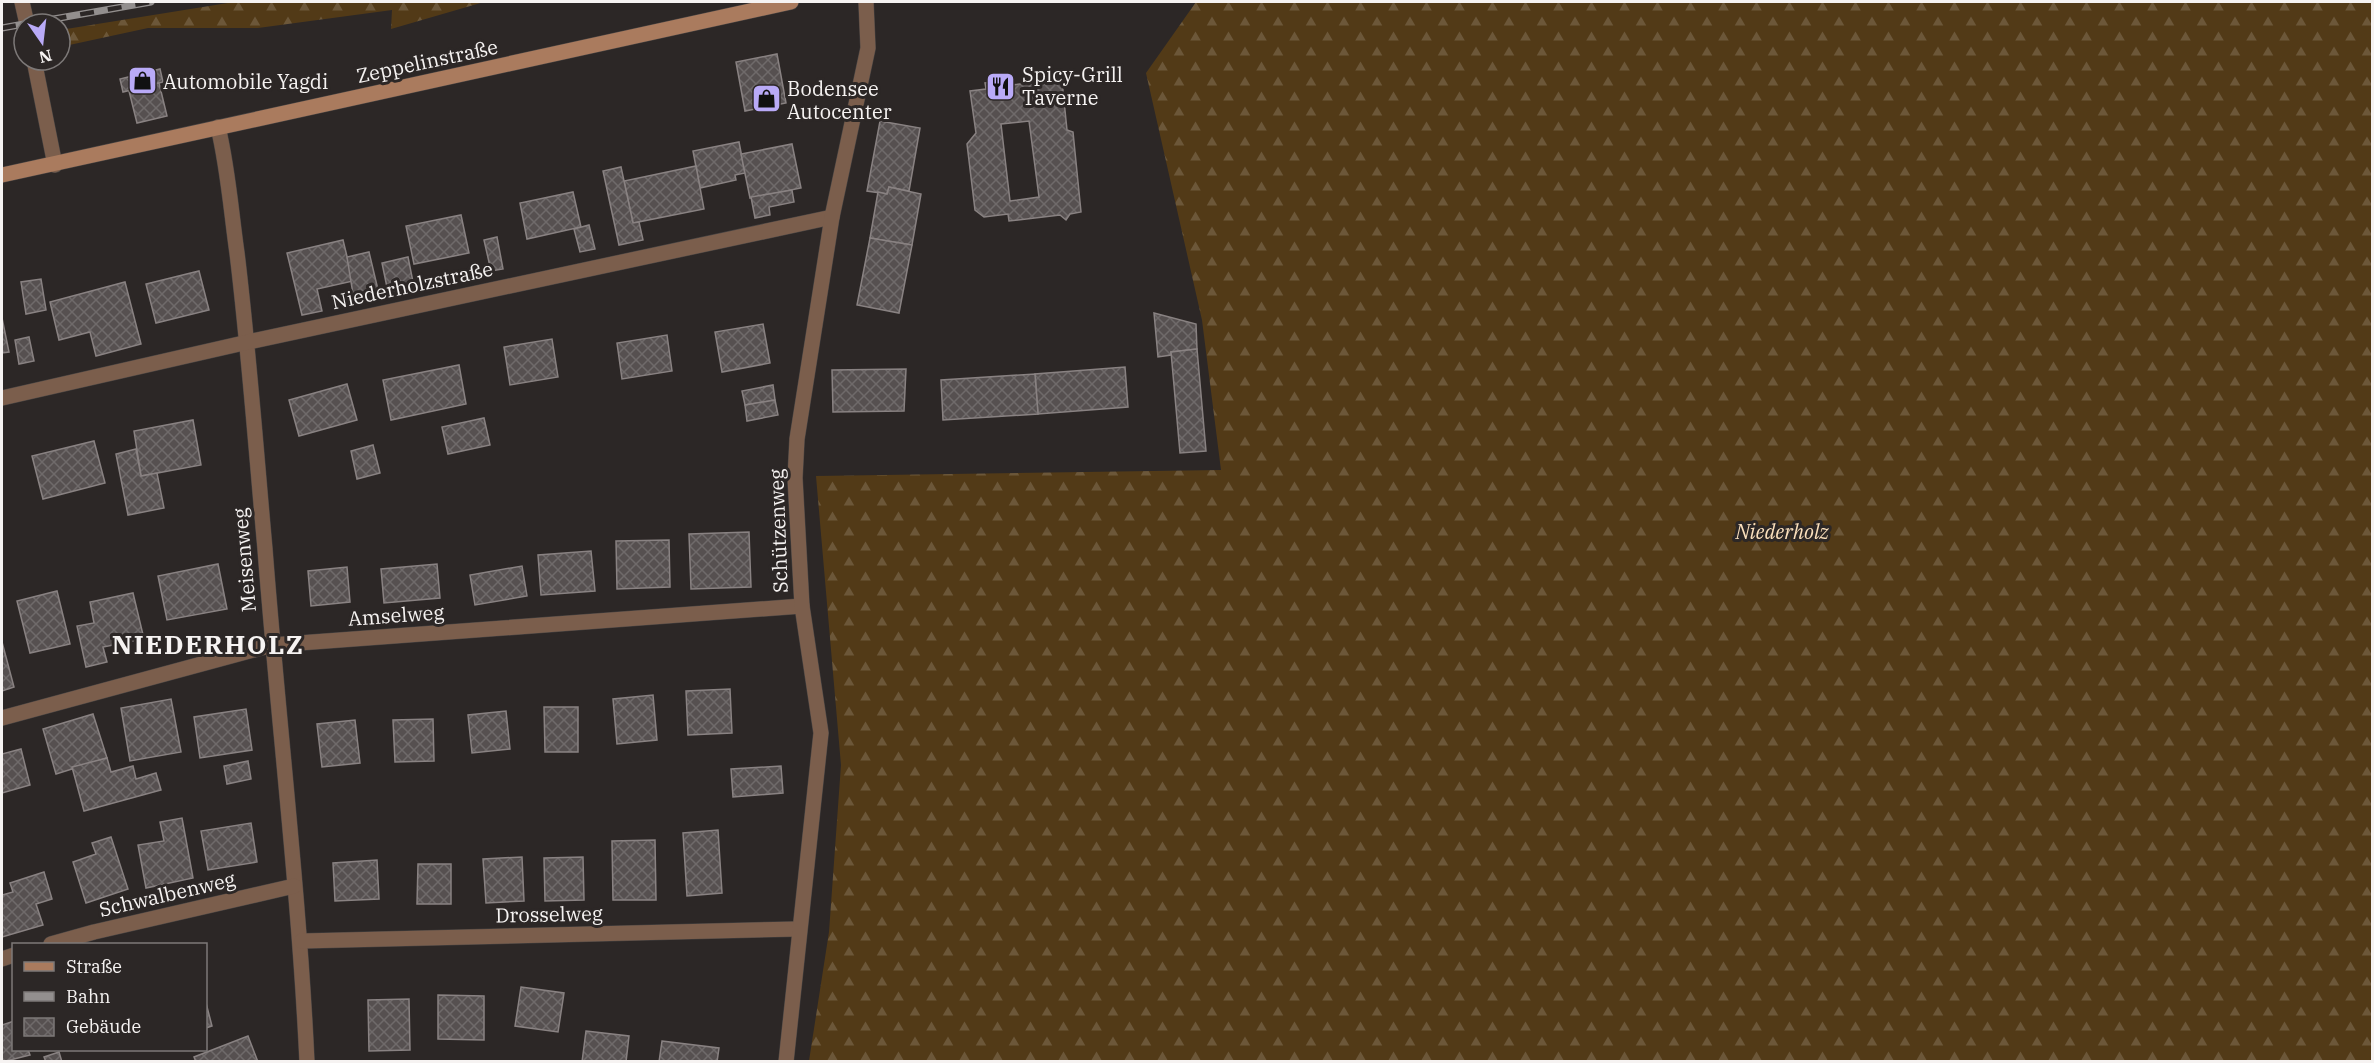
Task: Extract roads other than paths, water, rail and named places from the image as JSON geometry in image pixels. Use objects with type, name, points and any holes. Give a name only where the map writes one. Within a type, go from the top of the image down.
[{"type":"main road","name":"Zeppelinstraße","points":[[2,175],[791,2]]},
{"type":"street","name":"Schützenweg","points":[[786,1062],[820,733],[802,606],[795,478],[797,439],[832,217],[868,48],[866,2]]},
{"type":"street","points":[[36,72],[55,165]]},
{"type":"street","name":"Meisenweg","points":[[218,127],[226,165],[248,342],[272,645],[294,886],[302,941],[307,1062]]},
{"type":"street","name":"Niederholzstraße","points":[[2,398],[248,342],[832,217]]},
{"type":"street","name":"Amselweg","points":[[2,718],[272,645],[802,606]]},
{"type":"street","name":"Schwalbenweg","points":[[58,943],[94,932],[294,886]]},
{"type":"street","name":"Drosselweg","points":[[302,941],[798,929]]},
{"type":"railway","points":[[72,16],[151,2]]},
{"type":"railway","points":[[2,28],[12,26]]},
{"type":"place","name":"Automobile Yagdi","points":[[142,81]]},
{"type":"place","name":"Spicy-Grill Taverne","points":[[1001,86]]},
{"type":"place","name":"Bodensee Autocenter","points":[[766,99]]},
{"type":"district","name":"NIEDERHOLZ","points":[[208,644]]},
{"type":"park label","name":"Niederholz","points":[[1782,531]]}]
